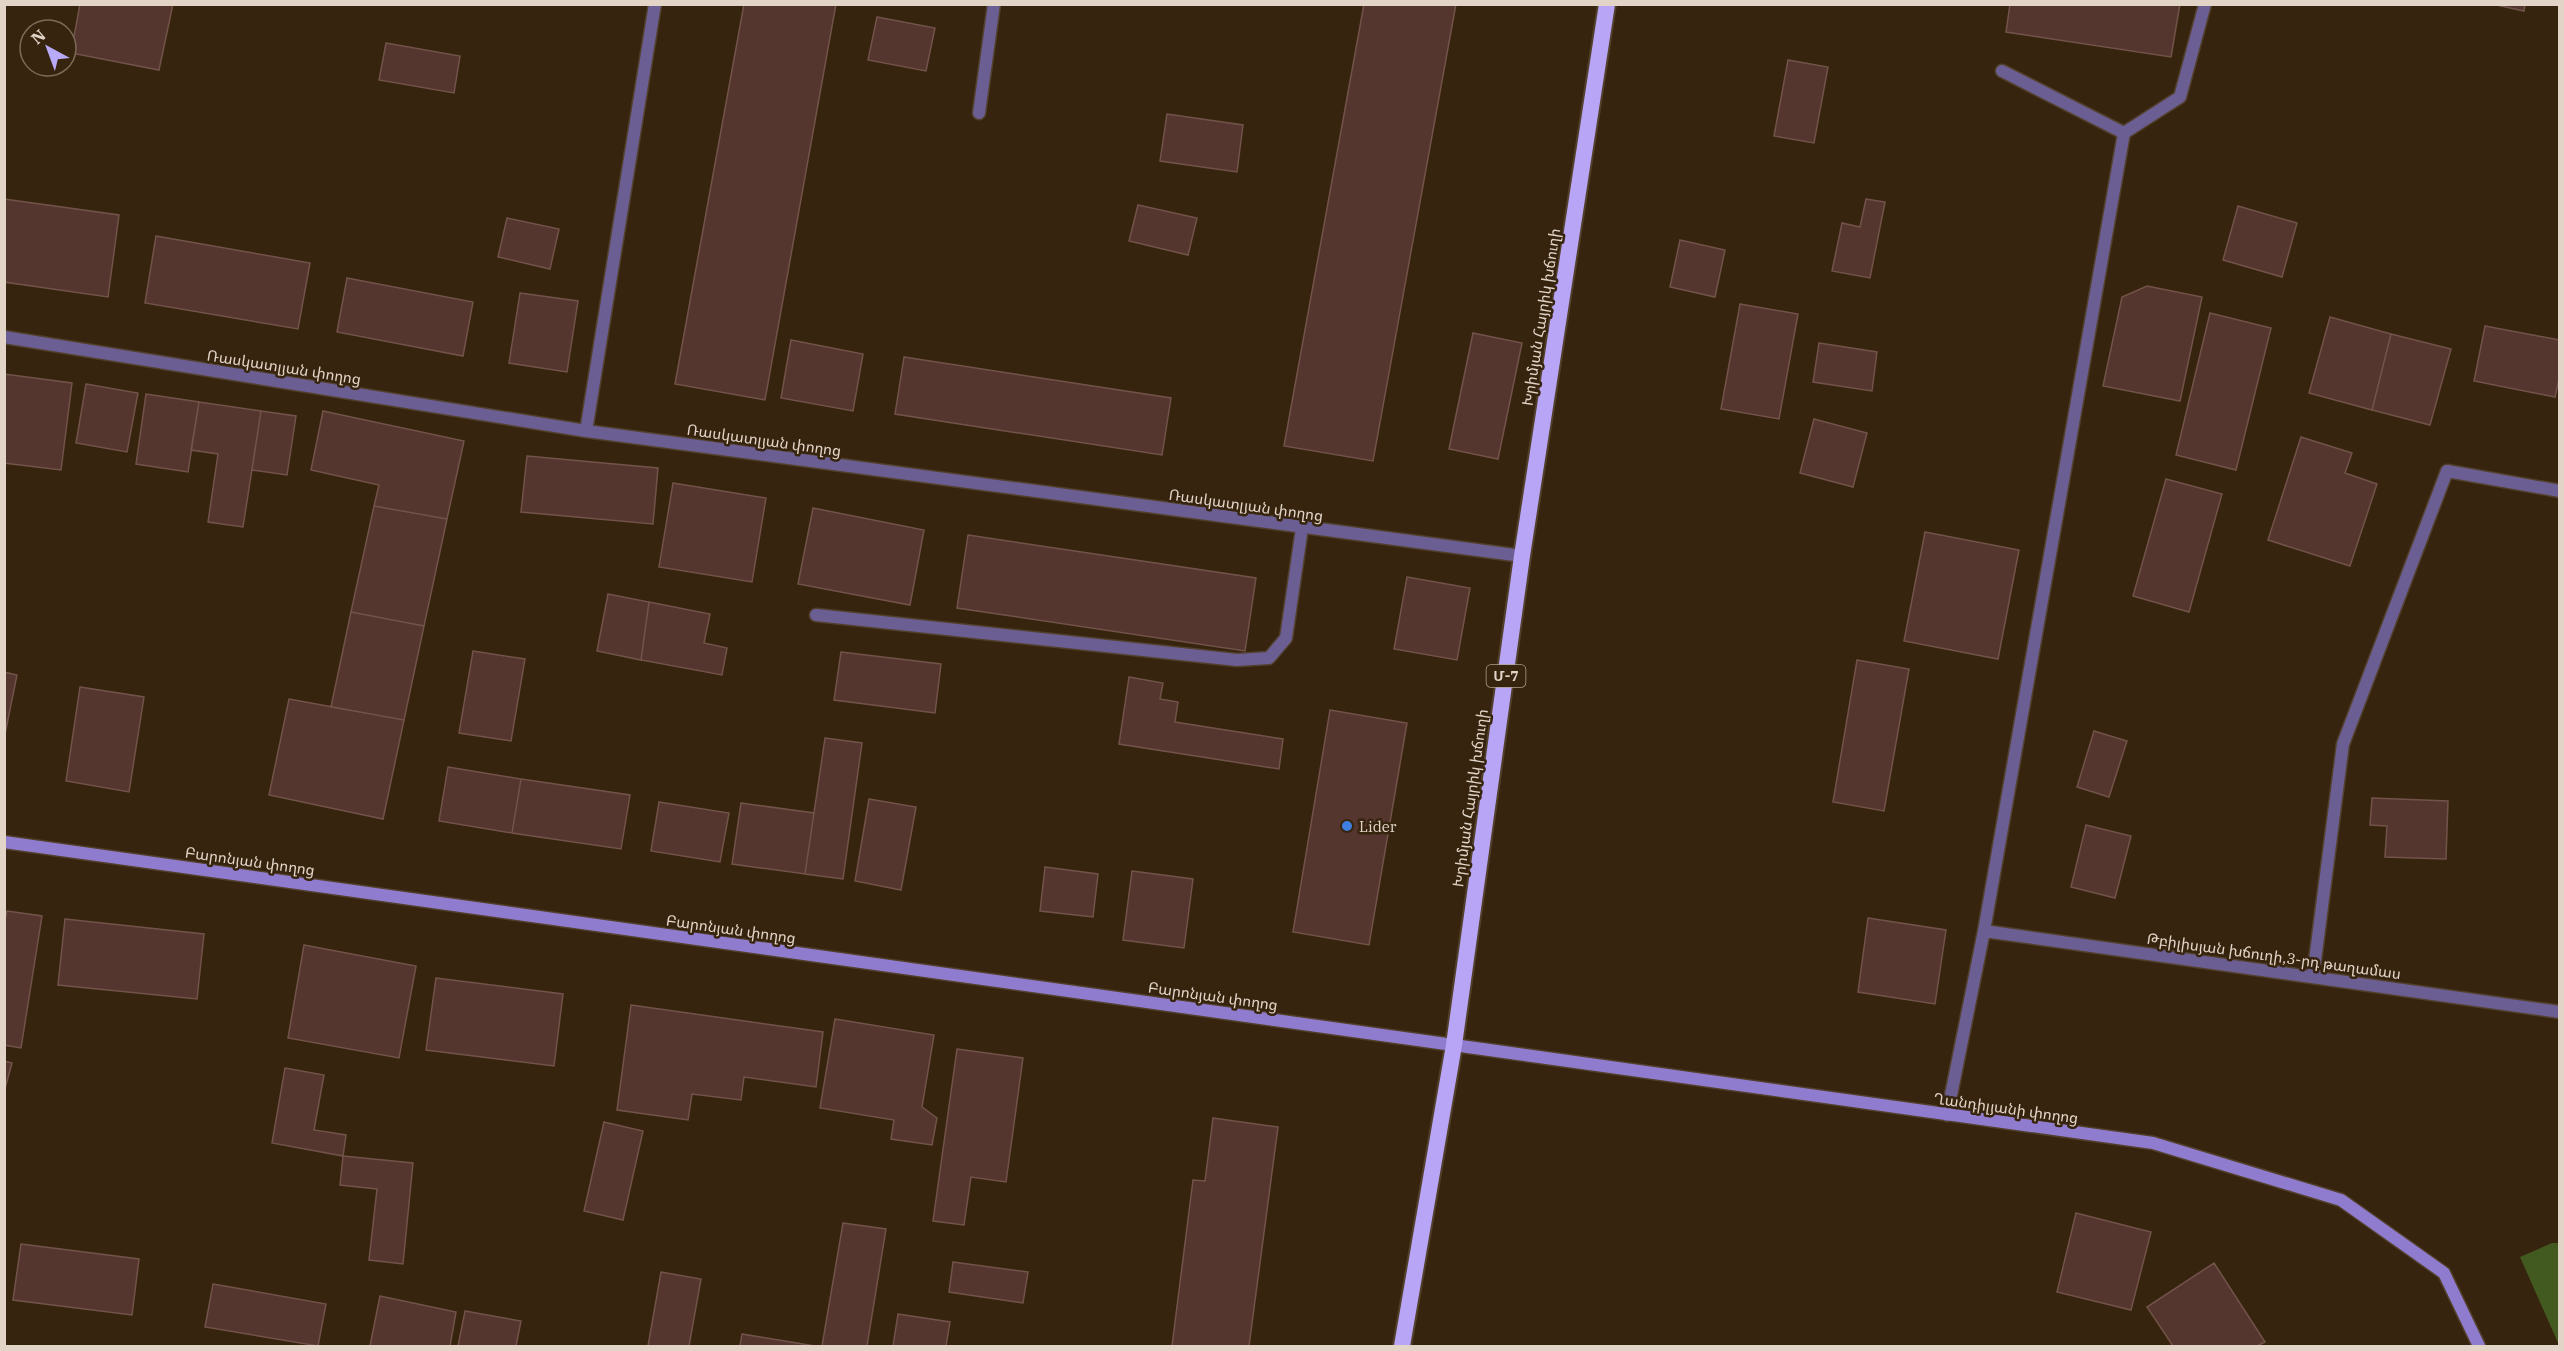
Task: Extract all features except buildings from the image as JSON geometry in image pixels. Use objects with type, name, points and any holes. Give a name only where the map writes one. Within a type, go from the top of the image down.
[{"type":"highway","name":"Խրիմյան Հայրիկ խճուղի","points":[[1402,1347],[1454,1045],[1522,556],[1607,4]]},
{"type":"main road","name":"Բարոնյան փողոց","points":[[4,842],[1454,1045]]},
{"type":"main road","name":"Ղանդիլյանի փողոց","points":[[1454,1045],[2153,1143],[2341,1200],[2444,1272],[2479,1347]]},
{"type":"street","points":[[586,431],[655,4]]},
{"type":"street","points":[[979,113],[994,4]]},
{"type":"street","points":[[1947,1115],[1984,931],[2124,133],[2180,97],[2205,4]]},
{"type":"street","points":[[2002,71],[2124,133]]},
{"type":"street","name":"Ռասկատլյան փողոց","points":[[4,337],[586,431],[1522,556]]},
{"type":"street","points":[[2313,976],[2343,744],[2447,471],[2559,491]]},
{"type":"street","points":[[816,615],[1238,660],[1269,658],[1286,638],[1302,528]]},
{"type":"street","name":"Թբիլիսյան խճուղի,3-րդ թաղամաս","points":[[1984,931],[2559,1012]]},
{"type":"green space","points":[[2552,1243],[2559,1243],[2559,1345],[2520,1257]]},
{"type":"place","name":"Lider","points":[[1347,826]]}]
